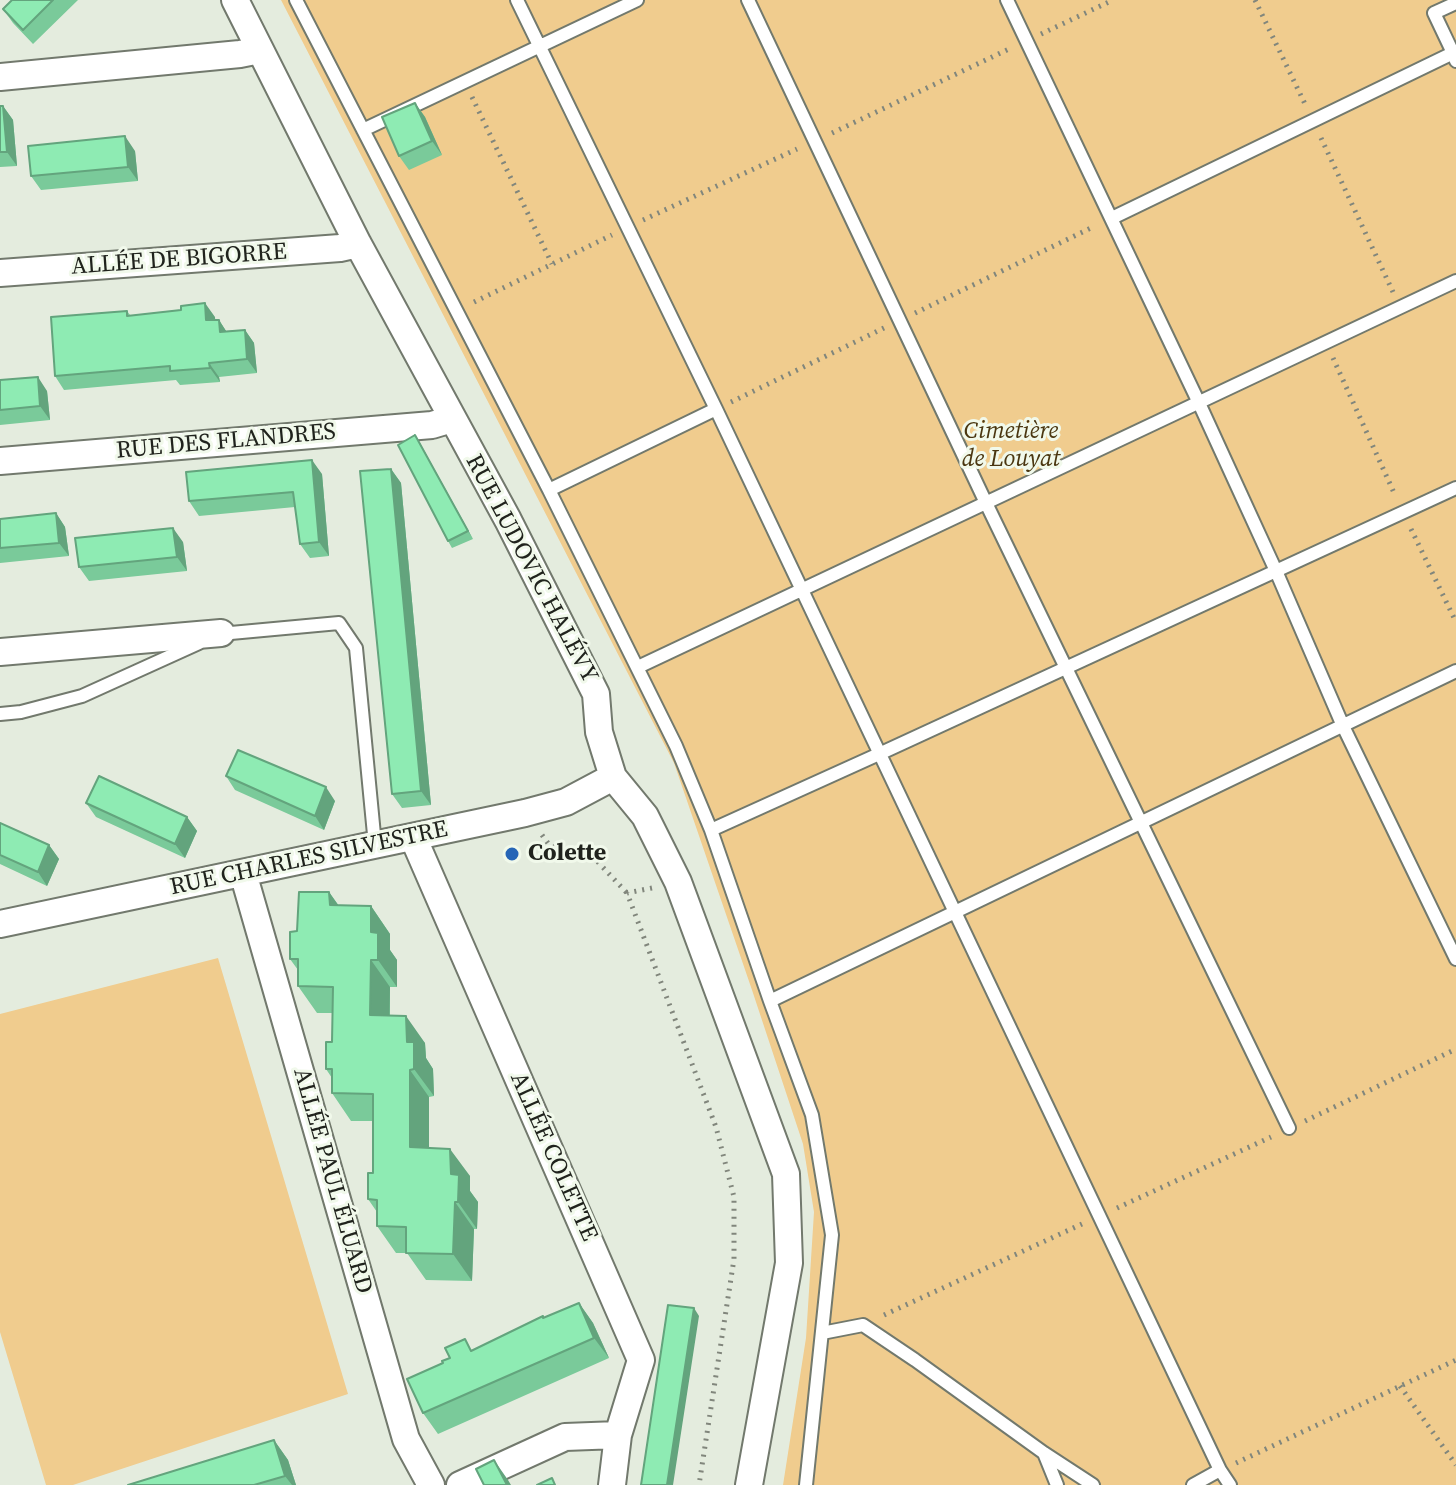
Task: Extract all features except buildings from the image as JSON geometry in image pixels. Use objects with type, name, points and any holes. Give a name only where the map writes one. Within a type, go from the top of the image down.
[{"type":"street","name":"RUE LUDOVIC HALÉVY","points":[[235,0],[358,244],[508,520],[596,694],[599,732],[613,777],[645,816],[678,882],[786,1174],[789,1263],[749,1485]]},
{"type":"street","points":[[0,77],[260,50]]},
{"type":"street","name":"ALLÉE DE BIGORRE","points":[[0,273],[340,248],[358,244]]},
{"type":"street","name":"RUE DES FLANDRES","points":[[0,461],[432,425],[452,419]]},
{"type":"street","points":[[0,652],[221,633]]},
{"type":"street","name":"RUE CHARLES SILVESTRE","points":[[0,924],[525,813],[566,802],[613,777]]},
{"type":"street","name":"ALLÉE COLETTE","points":[[413,837],[641,1360],[618,1435],[612,1485]]},
{"type":"street","name":"ALLÉE PAUL ÉLUARD","points":[[243,873],[406,1439],[431,1485]]},
{"type":"street","points":[[460,1485],[565,1437],[618,1435]]},
{"type":"lane","points":[[296,0],[549,490],[676,746],[711,830],[812,1115],[832,1235],[806,1485]]},
{"type":"lane","points":[[517,0],[716,409],[1220,1470],[1230,1485]]},
{"type":"lane","points":[[363,130],[637,0]]},
{"type":"lane","points":[[748,0],[986,503],[1289,1128]]},
{"type":"lane","points":[[1007,0],[1199,403],[1343,726],[1456,959]]},
{"type":"lane","points":[[1112,218],[1454,57],[1434,13],[1456,3]]},
{"type":"lane","points":[[638,667],[1456,281]]},
{"type":"lane","points":[[549,490],[716,409]]},
{"type":"lane","points":[[711,830],[1456,488]]},
{"type":"lane","points":[[0,714],[21,712],[82,696],[221,633],[339,623],[356,648],[375,845]]},
{"type":"lane","points":[[770,1001],[1456,671]]},
{"type":"lane","points":[[822,1333],[863,1325],[1093,1485]]},
{"type":"lane","points":[[1044,1453],[1057,1485]]},
{"type":"lane","points":[[1193,1485],[1220,1470]]},
{"type":"path","points":[[457,310],[1113,0]]},
{"type":"path","points":[[1255,0],[1400,308]]},
{"type":"path","points":[[465,82],[552,264]]},
{"type":"path","points":[[1326,343],[1456,622]]},
{"type":"path","points":[[525,813],[550,846],[596,860],[627,893],[716,1127],[734,1197],[734,1259],[699,1485]]},
{"type":"path","points":[[627,893],[678,882]]},
{"type":"path","points":[[863,1325],[1456,1049]]},
{"type":"path","points":[[1220,1470],[1456,1360]]},
{"type":"path","points":[[1400,1386],[1456,1465]]},
{"type":"green space","name":"Cimetière de Louyat","points":[[281,0],[1456,0],[1456,1485],[783,1485],[806,1338],[814,1212],[803,1144],[752,990],[674,763]]},
{"type":"green space","points":[[218,958],[348,1394],[73,1485],[46,1485],[0,1332],[0,1014]]},
{"type":"place","name":"Colette","points":[[512,854]]}]
